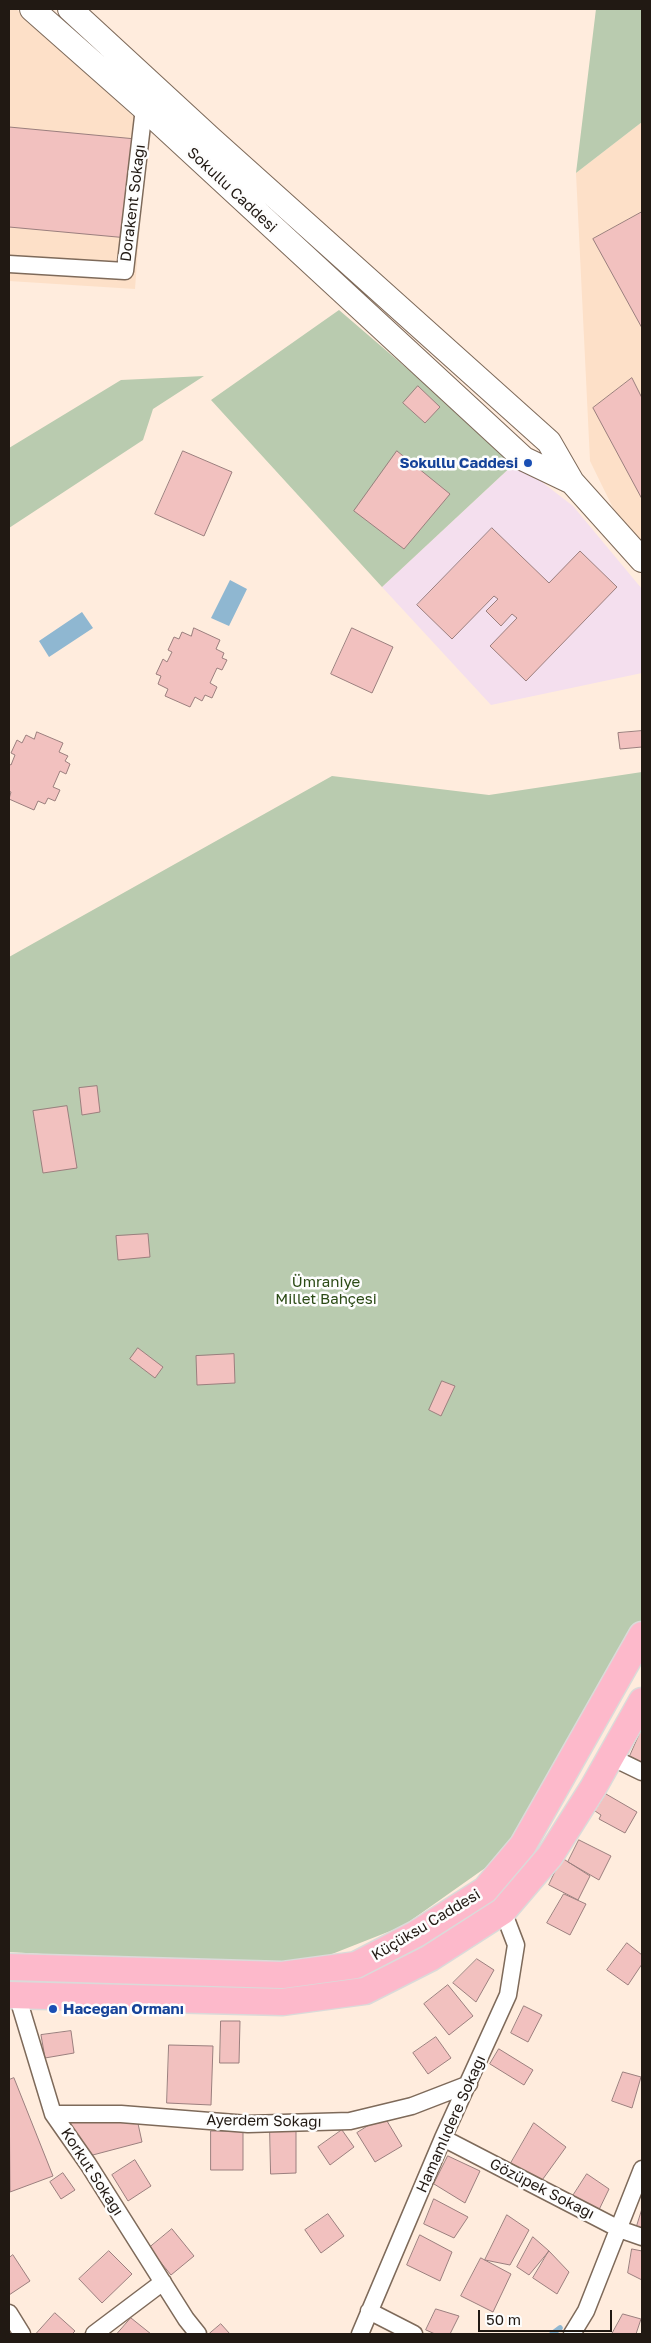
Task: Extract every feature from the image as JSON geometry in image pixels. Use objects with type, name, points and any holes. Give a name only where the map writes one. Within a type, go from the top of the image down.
[{"type":"main road","name":"Küçüksu Caddesi","points":[[12,1967],[282,1975],[356,1965],[416,1934],[485,1890],[523,1845],[642,1635]]},
{"type":"main road","name":"Küçüksu Caddesi","points":[[13,1995],[283,2002],[365,1991],[430,1958],[503,1911],[550,1856],[611,1757],[642,1701]]},
{"type":"main road","points":[[12,1967],[13,1995]]},
{"type":"street","name":"Sokullu Caddesi","points":[[32,9],[152,100],[372,284],[549,442],[572,482],[642,560]]},
{"type":"street","name":"Sokullu Caddesi","points":[[70,9],[152,100],[352,301],[524,460],[572,482]]},
{"type":"street","name":"Dorakent Sokağı","points":[[9,264],[124,271],[152,100]]},
{"type":"street","points":[[352,301],[372,284]]},
{"type":"street","points":[[611,1757],[642,1772]]},
{"type":"street","name":"Hamamlıdere Sokağı","points":[[360,2334],[443,2138],[508,1995],[516,1945],[503,1911]]},
{"type":"street","name":"Korkut Sokağı","points":[[13,1995],[53,2114],[88,2164],[198,2334]]},
{"type":"street","name":"Ayerdem Sokağı","points":[[53,2114],[121,2114],[248,2124],[350,2121],[412,2106],[469,2084]]},
{"type":"street","name":"Gözüpek Sokağı","points":[[443,2138],[619,2229],[642,2237]]},
{"type":"street","points":[[572,2334],[586,2311],[642,2169]]},
{"type":"street","points":[[94,2334],[163,2282]]},
{"type":"street","points":[[369,2311],[414,2334]]},
{"type":"street","points":[[9,2313],[22,2334]]},
{"type":"shaded area","points":[[9,9],[16,9],[147,129],[135,289],[9,281]]},
{"type":"shaded area","points":[[642,122],[642,543],[615,512],[590,461],[576,173]]},
{"type":"shaded area","points":[[516,462],[573,506],[642,589],[642,673],[491,705],[382,587]]},
{"type":"green space","points":[[596,9],[642,9],[642,122],[576,173]]},
{"type":"green space","points":[[339,310],[516,462],[382,587],[211,400]]},
{"type":"green space","points":[[204,376],[153,409],[143,440],[9,528],[9,448],[121,380]]},
{"type":"green space","name":"Ümraniye Millet Bahçesi","points":[[642,772],[642,1625],[505,1854],[403,1926],[294,1969],[9,1952],[9,957],[332,776],[489,795]]},
{"type":"water","points":[[230,580],[247,589],[229,626],[211,618]]},
{"type":"water","points":[[82,612],[93,628],[49,657],[39,641]]},
{"type":"building","points":[[9,127],[136,139],[128,238],[9,227]]},
{"type":"building","points":[[642,212],[642,328],[593,239]]},
{"type":"building","points":[[632,378],[642,398],[642,499],[593,408]]},
{"type":"building","points":[[418,386],[440,407],[425,423],[403,403]]},
{"type":"building","points":[[183,451],[232,472],[204,536],[155,514]]},
{"type":"building","points":[[397,451],[450,494],[404,549],[354,511]]},
{"type":"building","points":[[492,528],[549,583],[580,551],[617,587],[526,681],[490,646],[517,618],[512,614],[501,626],[486,611],[498,599],[494,596],[452,639],[417,605]]},
{"type":"building","points":[[194,628],[220,640],[216,649],[224,653],[222,658],[227,660],[222,670],[217,668],[210,683],[217,687],[212,698],[205,695],[202,701],[195,697],[190,707],[165,696],[168,689],[158,684],[161,676],[156,674],[163,659],[167,662],[172,652],[168,650],[174,637],[179,639],[182,632],[191,636]]},
{"type":"building","points":[[352,628],[393,647],[372,693],[331,674]]},
{"type":"building","points":[[642,731],[642,747],[620,749],[618,733]]},
{"type":"building","points":[[37,732],[63,743],[59,752],[68,756],[65,761],[70,764],[66,774],[60,771],[53,787],[60,790],[55,801],[48,798],[45,804],[38,801],[34,810],[9,799],[11,792],[9,791],[9,764],[11,765],[15,755],[11,753],[17,740],[22,743],[26,735],[34,739]]},
{"type":"building","points":[[97,1086],[100,1112],[82,1115],[79,1088]]},
{"type":"building","points":[[67,1106],[77,1168],[43,1173],[33,1111]]},
{"type":"building","points":[[148,1234],[150,1257],[118,1260],[116,1236]]},
{"type":"building","points":[[138,1348],[163,1367],[155,1378],[130,1359]]},
{"type":"building","points":[[234,1354],[235,1383],[197,1385],[196,1356]]},
{"type":"building","points":[[442,1381],[455,1386],[441,1416],[429,1410]]},
{"type":"building","points":[[642,1732],[642,1762],[630,1756]]},
{"type":"building","points":[[606,1794],[637,1812],[625,1833],[599,1819],[601,1815],[595,1811]]},
{"type":"building","points":[[579,1840],[611,1856],[599,1880],[568,1862]]},
{"type":"building","points":[[562,1858],[590,1876],[578,1900],[549,1885]]},
{"type":"building","points":[[564,1894],[586,1904],[570,1935],[547,1923]]},
{"type":"building","points":[[627,1943],[642,1955],[642,1964],[628,1985],[607,1970]]},
{"type":"building","points":[[477,1959],[494,1970],[476,2002],[453,1983]]},
{"type":"building","points":[[448,1985],[473,2016],[449,2035],[424,2004]]},
{"type":"building","points":[[524,2006],[542,2015],[528,2042],[511,2033]]},
{"type":"building","points":[[221,2021],[240,2021],[239,2063],[220,2063]]},
{"type":"building","points":[[71,2031],[74,2053],[45,2058],[41,2035]]},
{"type":"building","points":[[436,2037],[451,2058],[428,2074],[413,2053]]},
{"type":"building","points":[[169,2045],[213,2046],[211,2105],[167,2103]]},
{"type":"building","points":[[499,2049],[533,2070],[524,2085],[490,2064]]},
{"type":"building","points":[[623,2072],[641,2077],[632,2108],[612,2101]]},
{"type":"building","points":[[14,2078],[53,2176],[10,2192],[9,2080]]},
{"type":"building","points":[[384,2116],[402,2146],[375,2162],[357,2133]]},
{"type":"building","points":[[137,2119],[142,2142],[89,2156],[68,2121]]},
{"type":"building","points":[[534,2123],[566,2147],[540,2183],[511,2163]]},
{"type":"building","points":[[270,2129],[296,2130],[296,2173],[271,2174]]},
{"type":"building","points":[[342,2130],[354,2147],[330,2165],[318,2147]]},
{"type":"building","points":[[211,2131],[243,2131],[243,2170],[211,2170]]},
{"type":"building","points":[[448,2156],[480,2171],[465,2203],[434,2184]]},
{"type":"building","points":[[135,2160],[151,2186],[128,2201],[112,2175]]},
{"type":"building","points":[[63,2173],[75,2190],[61,2199],[50,2182]]},
{"type":"building","points":[[587,2174],[609,2189],[596,2216],[569,2202]]},
{"type":"building","points":[[434,2199],[468,2217],[454,2238],[424,2224]]},
{"type":"building","points":[[642,2209],[642,2231],[636,2229]]},
{"type":"building","points":[[328,2214],[344,2236],[321,2253],[305,2230]]},
{"type":"building","points":[[507,2215],[529,2230],[510,2265],[485,2260]]},
{"type":"building","points":[[172,2229],[194,2256],[171,2275],[149,2248]]},
{"type":"building","points":[[420,2235],[452,2252],[440,2281],[407,2265]]},
{"type":"building","points":[[533,2237],[549,2251],[529,2275],[517,2267]]},
{"type":"building","points":[[632,2249],[642,2251],[642,2280],[628,2273]]},
{"type":"building","points":[[109,2251],[132,2274],[102,2303],[79,2279]]},
{"type":"building","points":[[549,2251],[569,2272],[557,2294],[533,2278]]},
{"type":"building","points":[[13,2255],[30,2281],[9,2295],[9,2258]]},
{"type":"building","points":[[481,2258],[511,2274],[493,2312],[461,2296]]},
{"type":"building","points":[[436,2309],[459,2316],[450,2334],[435,2334],[426,2330]]},
{"type":"building","points":[[55,2313],[75,2331],[72,2334],[36,2334]]},
{"type":"building","points":[[623,2314],[641,2319],[636,2334],[612,2334]]},
{"type":"building","points":[[131,2318],[151,2334],[117,2334]]},
{"type":"building","points":[[221,2324],[230,2334],[209,2334]]},
{"type":"waterway","points":[[552,2334],[560,2328]]},
{"type":"place","name":"Sokullu Caddesi","points":[[528,463]]},
{"type":"place","name":"Hacegan Ormanı","points":[[53,2009]]}]
